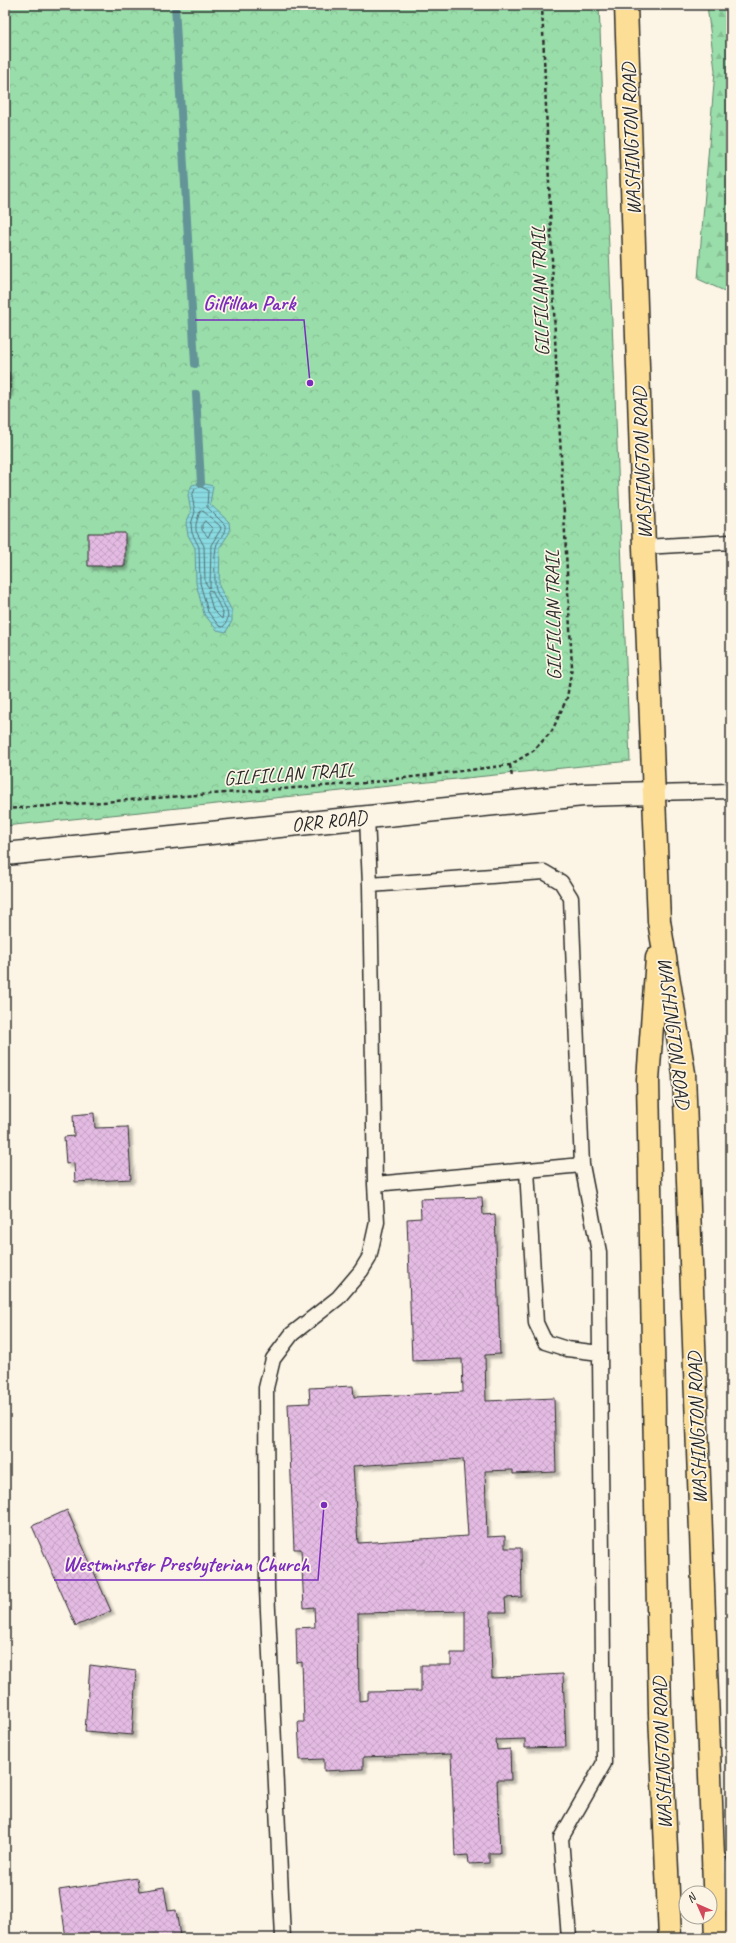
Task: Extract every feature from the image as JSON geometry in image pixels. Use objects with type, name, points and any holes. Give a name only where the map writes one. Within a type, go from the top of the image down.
[{"type":"main road","name":"WASHINGTON ROAD","points":[[626,5],[644,548],[659,921],[648,1080],[660,1714],[670,1938]]},
{"type":"main road","name":"WASHINGTON ROAD","points":[[659,921],[684,1073],[716,1938]]},
{"type":"street","name":"ORR ROAD","points":[[5,854],[583,795],[654,793]]},
{"type":"street","points":[[712,1853],[731,1902]]},
{"type":"lane","points":[[644,548],[731,542]]},
{"type":"lane","points":[[654,793],[731,791]]},
{"type":"lane","points":[[283,1938],[267,1589],[266,1388],[272,1359],[292,1334],[338,1298],[361,1271],[369,1258],[377,1222],[375,1184],[370,885],[367,818]]},
{"type":"lane","points":[[370,885],[544,872],[562,882],[571,898],[582,1165],[599,1252],[604,1763],[561,1838],[569,1938]]},
{"type":"lane","points":[[375,1184],[582,1165]]},
{"type":"lane","points":[[527,1170],[536,1323],[545,1342],[567,1349],[600,1353]]},
{"type":"path","name":"GILFILLAN TRAIL","points":[[5,808],[364,783],[510,766],[532,751],[552,731],[567,698],[572,667],[556,361],[542,5]]},
{"type":"green space","points":[[5,5],[599,5],[630,761],[5,826]]},
{"type":"green space","points":[[707,5],[731,5],[731,294],[698,279],[715,71]]},
{"type":"water","points":[[201,483],[213,486],[210,504],[229,522],[230,532],[220,547],[219,586],[232,611],[232,621],[226,632],[217,630],[204,614],[196,583],[195,548],[188,535],[186,523],[191,512],[188,495],[192,485]]},
{"type":"building","points":[[5,372],[9,372],[9,393],[5,393]]},
{"type":"building","points":[[88,533],[125,533],[125,566],[88,566]]},
{"type":"building","points":[[94,1113],[95,1128],[128,1127],[131,1179],[75,1182],[74,1163],[66,1164],[64,1137],[74,1136],[73,1115]]},
{"type":"building","points":[[482,1197],[483,1215],[495,1214],[500,1354],[485,1355],[486,1401],[554,1398],[556,1472],[513,1474],[513,1470],[485,1471],[487,1537],[505,1536],[505,1548],[521,1548],[522,1597],[505,1598],[506,1612],[490,1612],[492,1678],[563,1674],[566,1747],[525,1748],[525,1739],[496,1740],[497,1750],[510,1749],[511,1780],[497,1780],[500,1853],[489,1853],[489,1863],[469,1864],[468,1855],[455,1856],[451,1754],[363,1757],[363,1769],[324,1771],[324,1759],[300,1760],[298,1722],[304,1722],[302,1662],[297,1663],[296,1628],[315,1627],[314,1607],[304,1608],[301,1549],[294,1549],[288,1404],[310,1403],[309,1388],[353,1386],[354,1397],[463,1392],[462,1359],[412,1361],[407,1219],[421,1218],[420,1199]],"holes":[[[463,1459],[468,1536],[358,1543],[353,1466]],[[465,1611],[465,1653],[451,1653],[451,1665],[421,1665],[421,1691],[368,1692],[368,1700],[359,1701],[358,1613]]]},
{"type":"building","points":[[67,1510],[111,1611],[76,1626],[32,1526]]},
{"type":"building","points":[[90,1665],[136,1671],[132,1735],[85,1731]]},
{"type":"building","points":[[137,1878],[139,1891],[164,1887],[168,1911],[176,1910],[180,1936],[165,1938],[66,1938],[59,1890]]},
{"type":"waterway","points":[[175,5],[195,364]]},
{"type":"waterway","points":[[196,394],[201,483]]},
{"type":"place","name":"Gilfillan Park","points":[[310,383]]},
{"type":"place","name":"Westminster Presbyterian Church","points":[[324,1505]]}]
